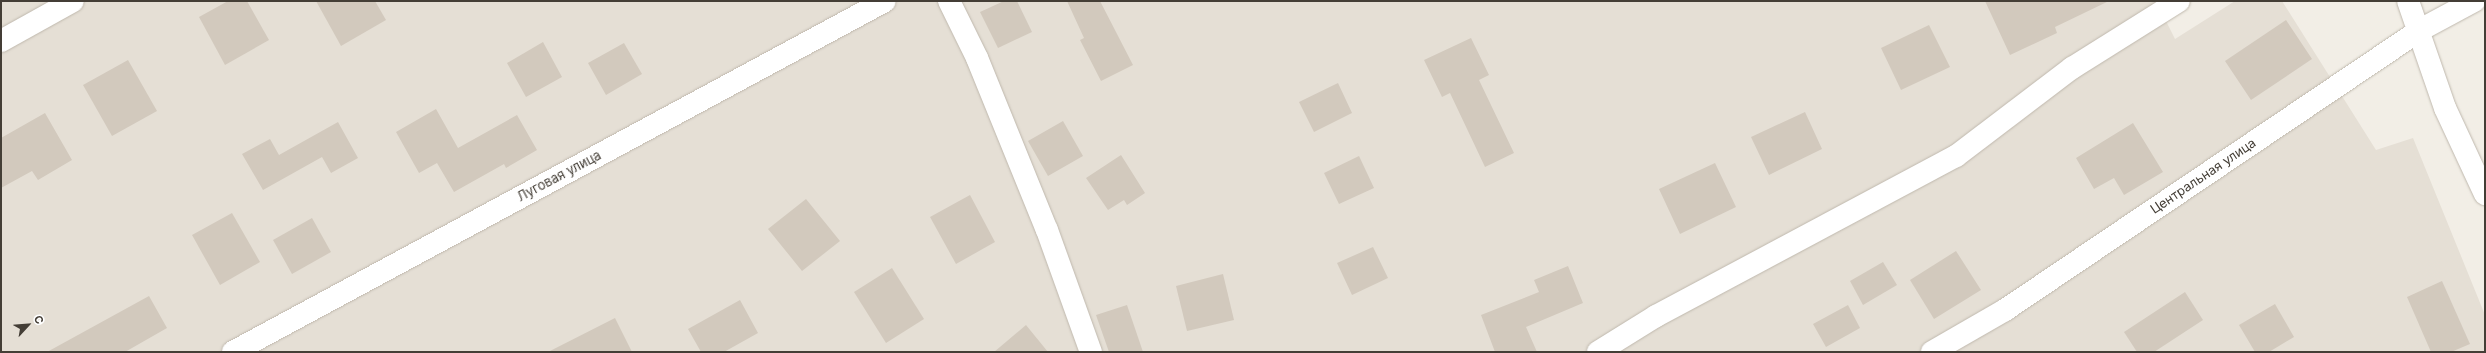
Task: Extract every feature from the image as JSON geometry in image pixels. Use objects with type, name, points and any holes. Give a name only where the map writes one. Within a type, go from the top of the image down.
[{"type":"street","points":[[1,41],[73,1]]},
{"type":"street","name":"Луговая улица","points":[[233,352],[885,1]]},
{"type":"street","points":[[949,1],[977,58],[1047,230],[1090,352]]},
{"type":"street","points":[[1598,352],[1656,316],[1956,156],[2072,68],[2179,1]]},
{"type":"street","points":[[2408,1],[2445,108],[2485,194]]},
{"type":"street","name":"Центральная улица","points":[[1932,352],[2006,310],[2418,31],[2474,1]]},
{"type":"shaded area","points":[[1,1],[2156,1],[2175,39],[2235,1],[2282,1],[2376,150],[2413,138],[2485,315],[2485,352],[1,352]]},
{"type":"building","points":[[228,1],[247,1],[269,40],[225,65],[199,17]]},
{"type":"building","points":[[316,1],[375,1],[386,20],[341,46]]},
{"type":"building","points":[[1004,1],[1017,1],[1032,32],[998,48],[980,12]]},
{"type":"building","points":[[1067,1],[1100,1],[1133,65],[1101,81],[1080,40],[1084,38]]},
{"type":"building","points":[[1985,1],[2109,1],[2055,27],[2057,33],[2010,55]]},
{"type":"building","points":[[2286,20],[2312,59],[2251,100],[2225,61]]},
{"type":"building","points":[[1929,25],[1950,67],[1901,90],[1881,48]]},
{"type":"building","points":[[1471,38],[1489,75],[1479,80],[1514,153],[1485,167],[1450,93],[1442,97],[1424,60]]},
{"type":"building","points":[[543,42],[562,77],[526,97],[507,63]]},
{"type":"building","points":[[624,43],[642,74],[606,95],[588,63]]},
{"type":"building","points":[[128,60],[157,111],[112,136],[83,85]]},
{"type":"building","points":[[1338,83],[1352,113],[1314,132],[1299,102]]},
{"type":"building","points":[[436,109],[458,148],[517,115],[537,150],[506,168],[504,164],[454,192],[437,163],[419,173],[396,132]]},
{"type":"building","points":[[1805,112],[1822,149],[1769,175],[1751,137]]},
{"type":"building","points":[[45,113],[72,160],[38,180],[32,171],[1,188],[1,138]]},
{"type":"building","points":[[1063,121],[1083,156],[1048,176],[1028,141]]},
{"type":"building","points":[[338,122],[358,158],[331,173],[322,157],[263,190],[242,154],[270,139],[279,155]]},
{"type":"building","points":[[2133,123],[2163,172],[2124,195],[2114,178],[2094,189],[2076,158]]},
{"type":"building","points":[[1121,155],[1145,193],[1127,205],[1124,200],[1108,210],[1086,178]]},
{"type":"building","points":[[1359,156],[1374,188],[1339,204],[1324,173]]},
{"type":"building","points":[[1715,163],[1736,207],[1680,234],[1659,189]]},
{"type":"building","points":[[970,195],[995,242],[956,264],[930,217]]},
{"type":"building","points":[[806,199],[840,241],[802,271],[768,229]]},
{"type":"building","points":[[232,213],[260,262],[220,285],[192,235]]},
{"type":"building","points":[[312,218],[331,252],[292,274],[273,240]]},
{"type":"building","points":[[1373,247],[1388,278],[1352,295],[1337,263]]},
{"type":"building","points":[[1956,251],[1981,290],[1934,319],[1910,280]]},
{"type":"building","points":[[1883,262],[1897,285],[1863,305],[1850,281]]},
{"type":"building","points":[[1568,266],[1583,303],[1526,327],[1537,352],[1495,352],[1481,315],[1539,292],[1534,280]]},
{"type":"building","points":[[892,268],[924,319],[886,343],[854,292]]},
{"type":"building","points":[[1223,274],[1234,320],[1187,331],[1176,286]]},
{"type":"building","points":[[2442,281],[2470,344],[2451,352],[2431,352],[2407,297]]},
{"type":"building","points":[[2185,292],[2203,320],[2154,352],[2137,352],[2124,332]]},
{"type":"building","points":[[149,296],[167,328],[125,352],[47,352]]},
{"type":"building","points":[[740,300],[758,333],[724,352],[701,352],[688,329]]},
{"type":"building","points":[[2275,304],[2294,337],[2269,352],[2255,352],[2239,325]]},
{"type":"building","points":[[1127,305],[1143,352],[1109,352],[1096,315]]},
{"type":"building","points":[[1848,305],[1860,328],[1826,347],[1813,324]]},
{"type":"building","points":[[615,318],[632,352],[548,352]]},
{"type":"building","points":[[1026,325],[1048,352],[994,352]]}]
